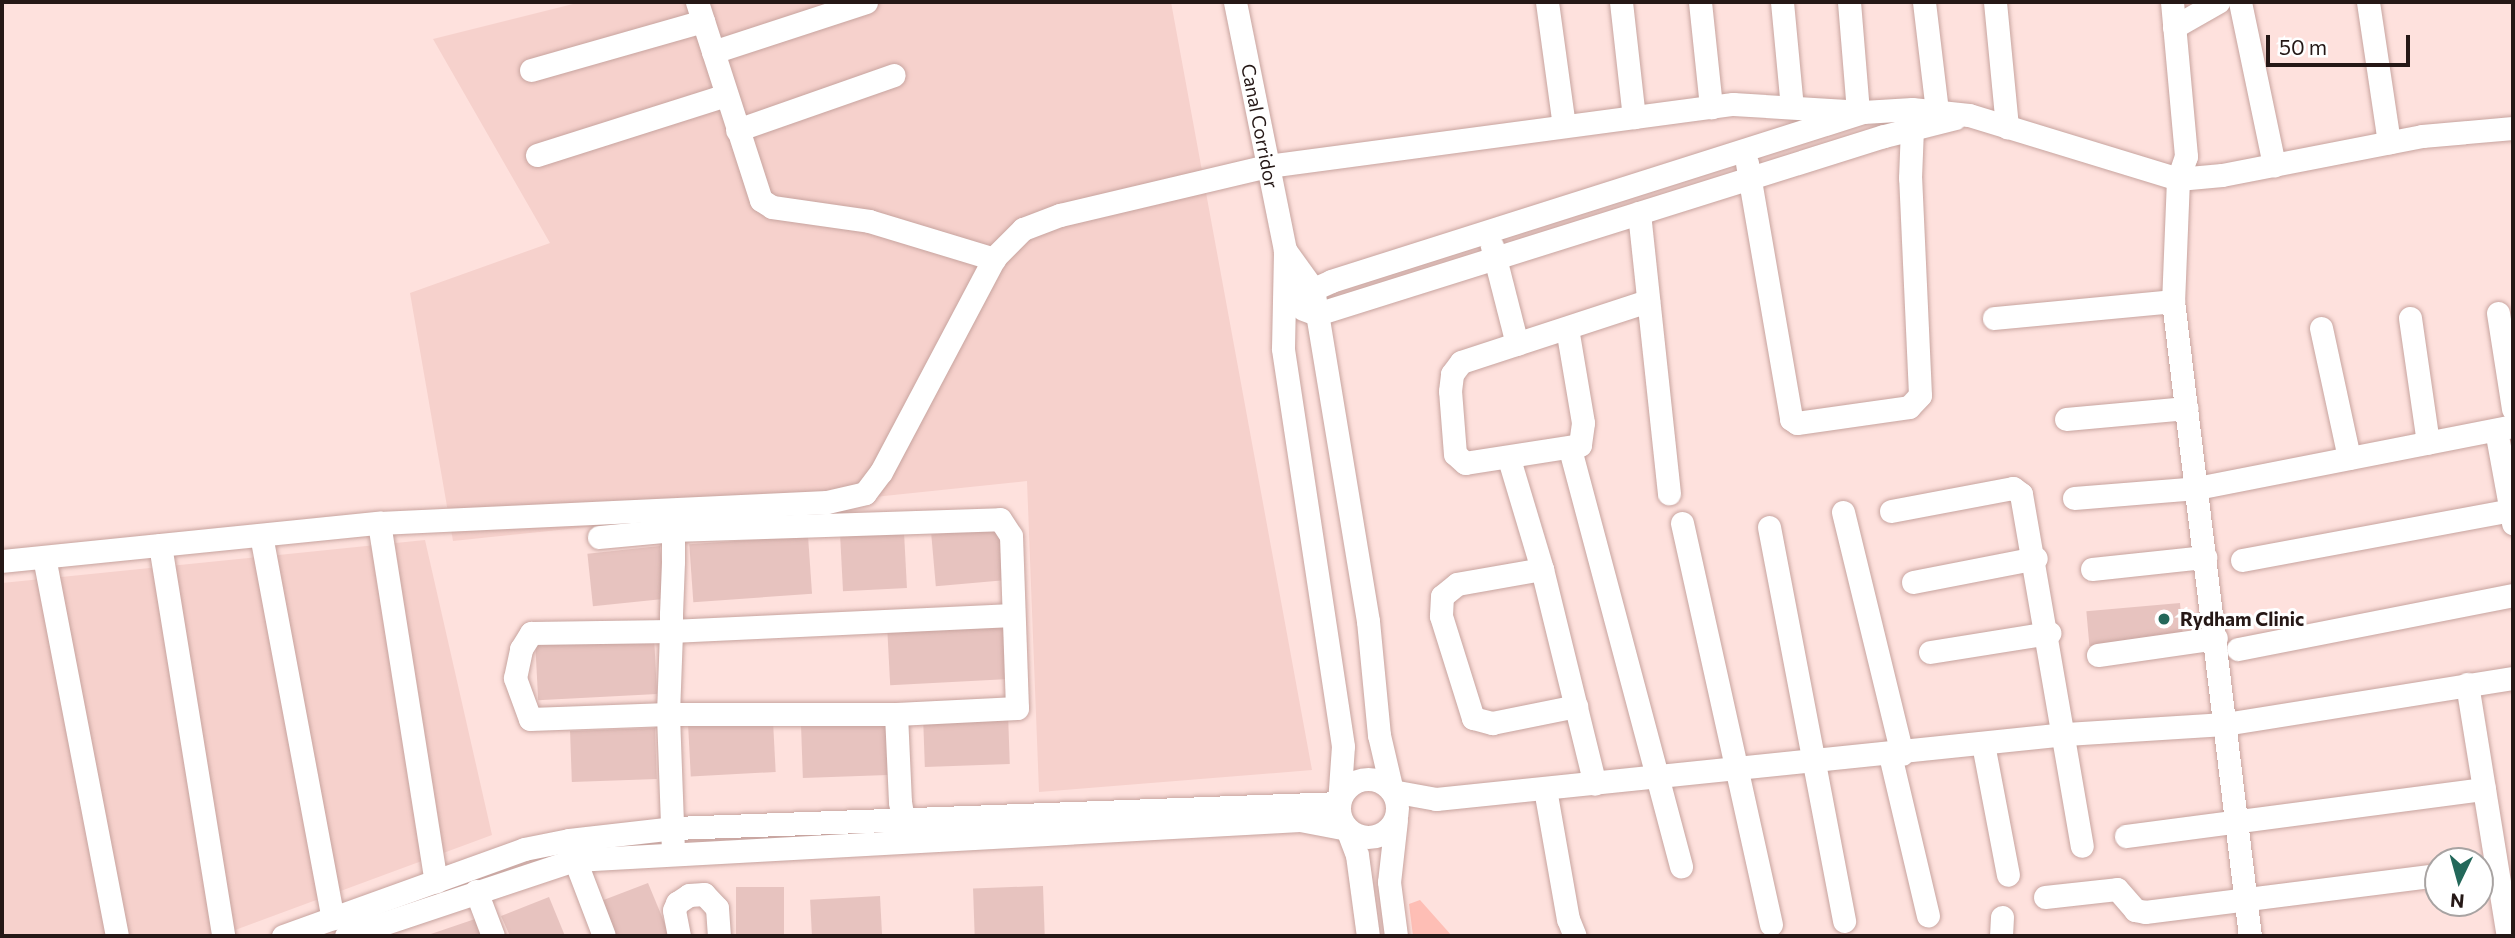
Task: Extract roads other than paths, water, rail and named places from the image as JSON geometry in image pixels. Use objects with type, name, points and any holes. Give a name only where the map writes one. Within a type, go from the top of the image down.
[{"type":"street","points":[[713,52],[866,2]]},
{"type":"street","name":"Canal Corridor","points":[[1235,2],[1285,250]]},
{"type":"street","points":[[1547,2],[1564,126]]},
{"type":"street","points":[[1621,2],[1634,117]]},
{"type":"street","points":[[1700,2],[1711,107]]},
{"type":"street","points":[[1782,2],[1792,107]]},
{"type":"street","points":[[1849,2],[1861,112]]},
{"type":"street","points":[[1924,2],[1937,111]]},
{"type":"street","points":[[1995,2],[2007,127]]},
{"type":"street","points":[[2172,2],[2186,156],[2178,179],[2173,301],[2216,638],[2233,819],[2250,936]]},
{"type":"street","points":[[2174,27],[2218,2]]},
{"type":"street","points":[[2240,2],[2274,165]]},
{"type":"street","points":[[2368,2],[2389,142]]},
{"type":"street","points":[[531,70],[700,11],[761,200],[772,207],[841,214],[994,259]]},
{"type":"street","points":[[737,130],[894,75]]},
{"type":"street","points":[[537,155],[726,95]]},
{"type":"street","points":[[2,561],[379,523],[827,502],[865,492],[881,472],[994,259],[1023,229],[1060,215],[1268,166],[1711,107],[1792,107],[1861,112],[1937,111],[1969,115],[2178,179],[2274,165],[2389,142],[2513,128]]},
{"type":"street","points":[[1284,302],[1313,289],[1487,231],[1861,112]]},
{"type":"street","points":[[1284,302],[1317,314],[1751,178],[1912,129],[1969,115]]},
{"type":"street","points":[[1744,150],[1791,419],[1797,423],[1909,407],[1920,395],[1910,178],[1912,129]]},
{"type":"street","points":[[1639,213],[1669,493]]},
{"type":"street","points":[[1487,231],[1517,344]]},
{"type":"street","points":[[1285,250],[1313,289],[1368,621],[1379,736],[1396,819],[1389,882],[1396,936]]},
{"type":"street","points":[[1285,250],[1283,348],[1343,746],[1339,803],[1359,865],[1368,936]]},
{"type":"street","points":[[1567,328],[1583,438],[1570,449],[1465,463],[1455,454],[1450,391],[1452,374],[1461,362],[1648,301]]},
{"type":"street","points":[[1994,318],[2173,301]]},
{"type":"street","points":[[2498,313],[2513,409]]},
{"type":"street","points":[[2410,318],[2428,443]]},
{"type":"street","points":[[2321,328],[2349,458]]},
{"type":"street","points":[[2066,419],[2186,408]]},
{"type":"street","points":[[2074,498],[2197,488],[2505,428],[2512,516],[2242,560]]},
{"type":"street","points":[[1570,449],[1681,866]]},
{"type":"street","points":[[1509,459],[1542,569],[1595,784]]},
{"type":"street","points":[[1891,511],[2013,488],[2026,505],[2066,734],[2082,846]]},
{"type":"street","points":[[1843,512],[1928,916]]},
{"type":"street","points":[[599,537],[673,530],[1000,519],[1011,536],[1017,708],[897,713],[668,714],[530,719],[515,678],[521,649],[531,633],[671,631],[1013,615]]},
{"type":"street","points":[[379,523],[436,881]]},
{"type":"street","points":[[1682,523],[1739,770],[1771,925]]},
{"type":"street","points":[[1769,527],[1816,762],[1844,921]]},
{"type":"street","points":[[673,530],[668,714],[673,840]]},
{"type":"street","points":[[261,535],[343,932]]},
{"type":"street","points":[[160,545],[223,936]]},
{"type":"street","points":[[2092,569],[2205,556]]},
{"type":"street","points":[[44,557],[117,936]]},
{"type":"street","points":[[1913,582],[2036,558]]},
{"type":"street","points":[[1542,569],[1457,584],[1442,596],[1441,617],[1473,718],[1492,723],[1576,706]]},
{"type":"street","points":[[2238,649],[2513,595]]},
{"type":"street","points":[[1930,652],[2049,633]]},
{"type":"street","points":[[2098,655],[2216,638]]},
{"type":"street","points":[[1339,803],[1348,786],[1366,779],[1392,791],[1436,799],[1896,755],[2066,734],[2225,724],[2513,678]]},
{"type":"street","points":[[2467,684],[2484,789],[2487,847]]},
{"type":"street","points":[[897,713],[905,832]]},
{"type":"street","points":[[1983,744],[2008,875]]},
{"type":"street","points":[[1545,789],[1568,919],[1575,936]]},
{"type":"street","points":[[2126,836],[2233,819],[2484,789]]},
{"type":"street","points":[[343,932],[436,881],[561,856],[673,840],[1300,820],[1373,837],[1396,819],[1436,799]]},
{"type":"street","points":[[905,832],[1339,803]]},
{"type":"street","points":[[283,936],[343,932],[476,891],[561,856]]},
{"type":"street","points":[[561,856],[604,936]]},
{"type":"street","points":[[2045,897],[2117,889],[2135,910],[2145,912],[2245,903],[2424,877]]},
{"type":"street","points":[[2494,888],[2508,936]]},
{"type":"street","points":[[476,891],[493,936]]},
{"type":"street","points":[[679,936],[674,910],[677,903],[689,895],[704,894],[717,908],[719,936]]},
{"type":"place","name":"Rydham Clinic","points":[[2164,619]]}]
